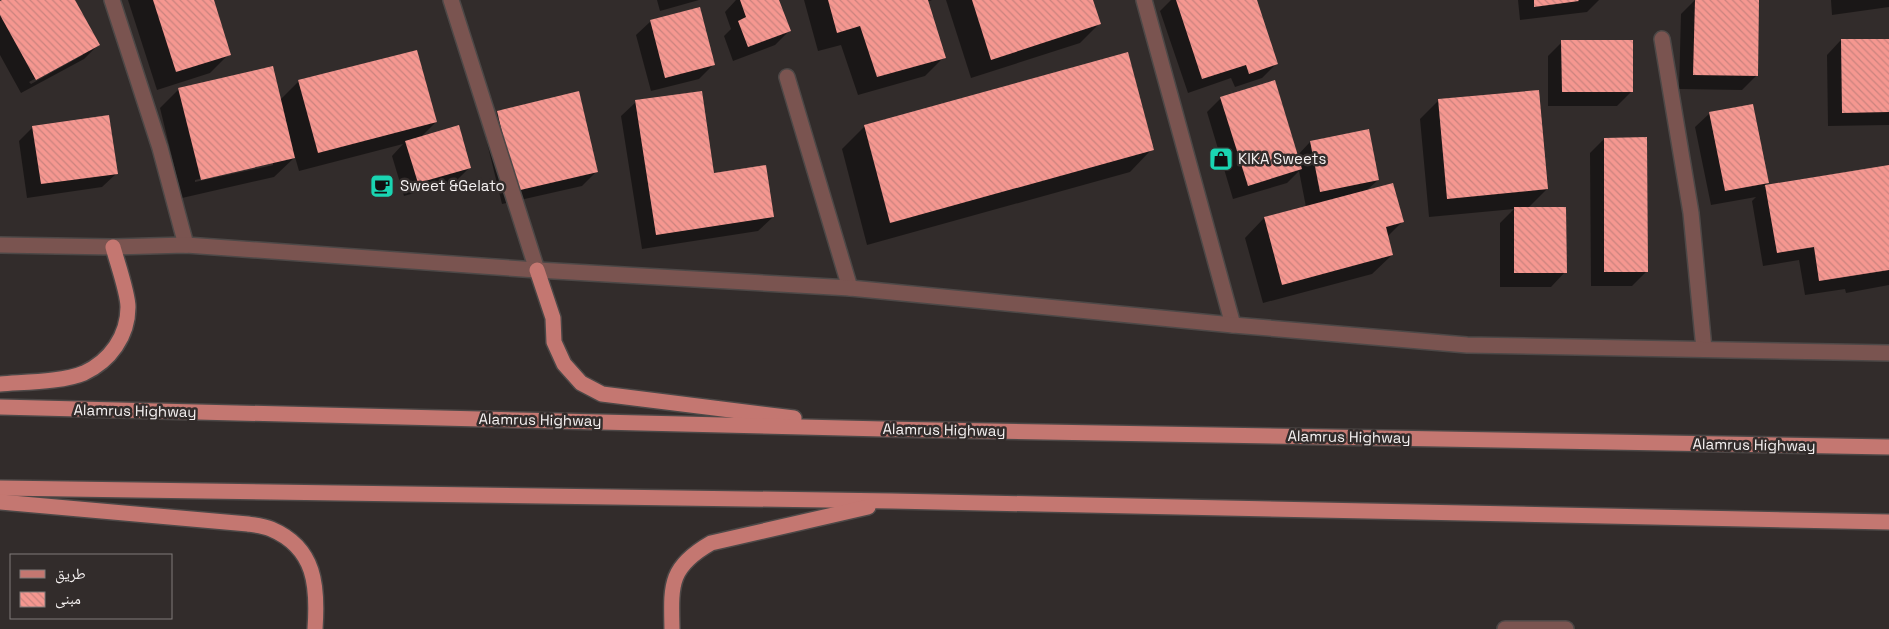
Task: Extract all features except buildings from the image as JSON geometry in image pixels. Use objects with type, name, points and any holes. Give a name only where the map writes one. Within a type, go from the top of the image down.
[{"type":"main road","points":[[0,384],[82,374],[102,363],[116,347],[126,327],[128,305],[113,247]]},
{"type":"main road","points":[[537,270],[553,318],[554,342],[564,364],[581,383],[602,394],[883,429]]},
{"type":"main road","name":"Alamrus Highway","points":[[0,407],[883,429],[1889,447]]},
{"type":"main road","points":[[0,488],[892,501],[1889,522]]},
{"type":"main road","points":[[672,629],[672,586],[680,568],[694,553],[711,544],[892,501]]},
{"type":"main road","points":[[0,502],[248,524],[271,529],[290,541],[306,558],[315,579],[315,629]]},
{"type":"street","points":[[112,0],[160,148],[186,246]]},
{"type":"street","points":[[451,0],[537,270]]},
{"type":"street","points":[[1144,0],[1233,325]]},
{"type":"street","points":[[1662,39],[1691,213],[1704,349]]},
{"type":"street","points":[[787,77],[850,288]]},
{"type":"street","points":[[0,245],[186,246],[537,270],[850,288],[1233,325],[1467,345],[1889,353]]},
{"type":"street","points":[[1506,629],[1566,629]]},
{"type":"place","name":"KIKA Sweets","points":[[1221,159]]},
{"type":"place","name":"Sweet &Gelato","points":[[382,186]]}]
